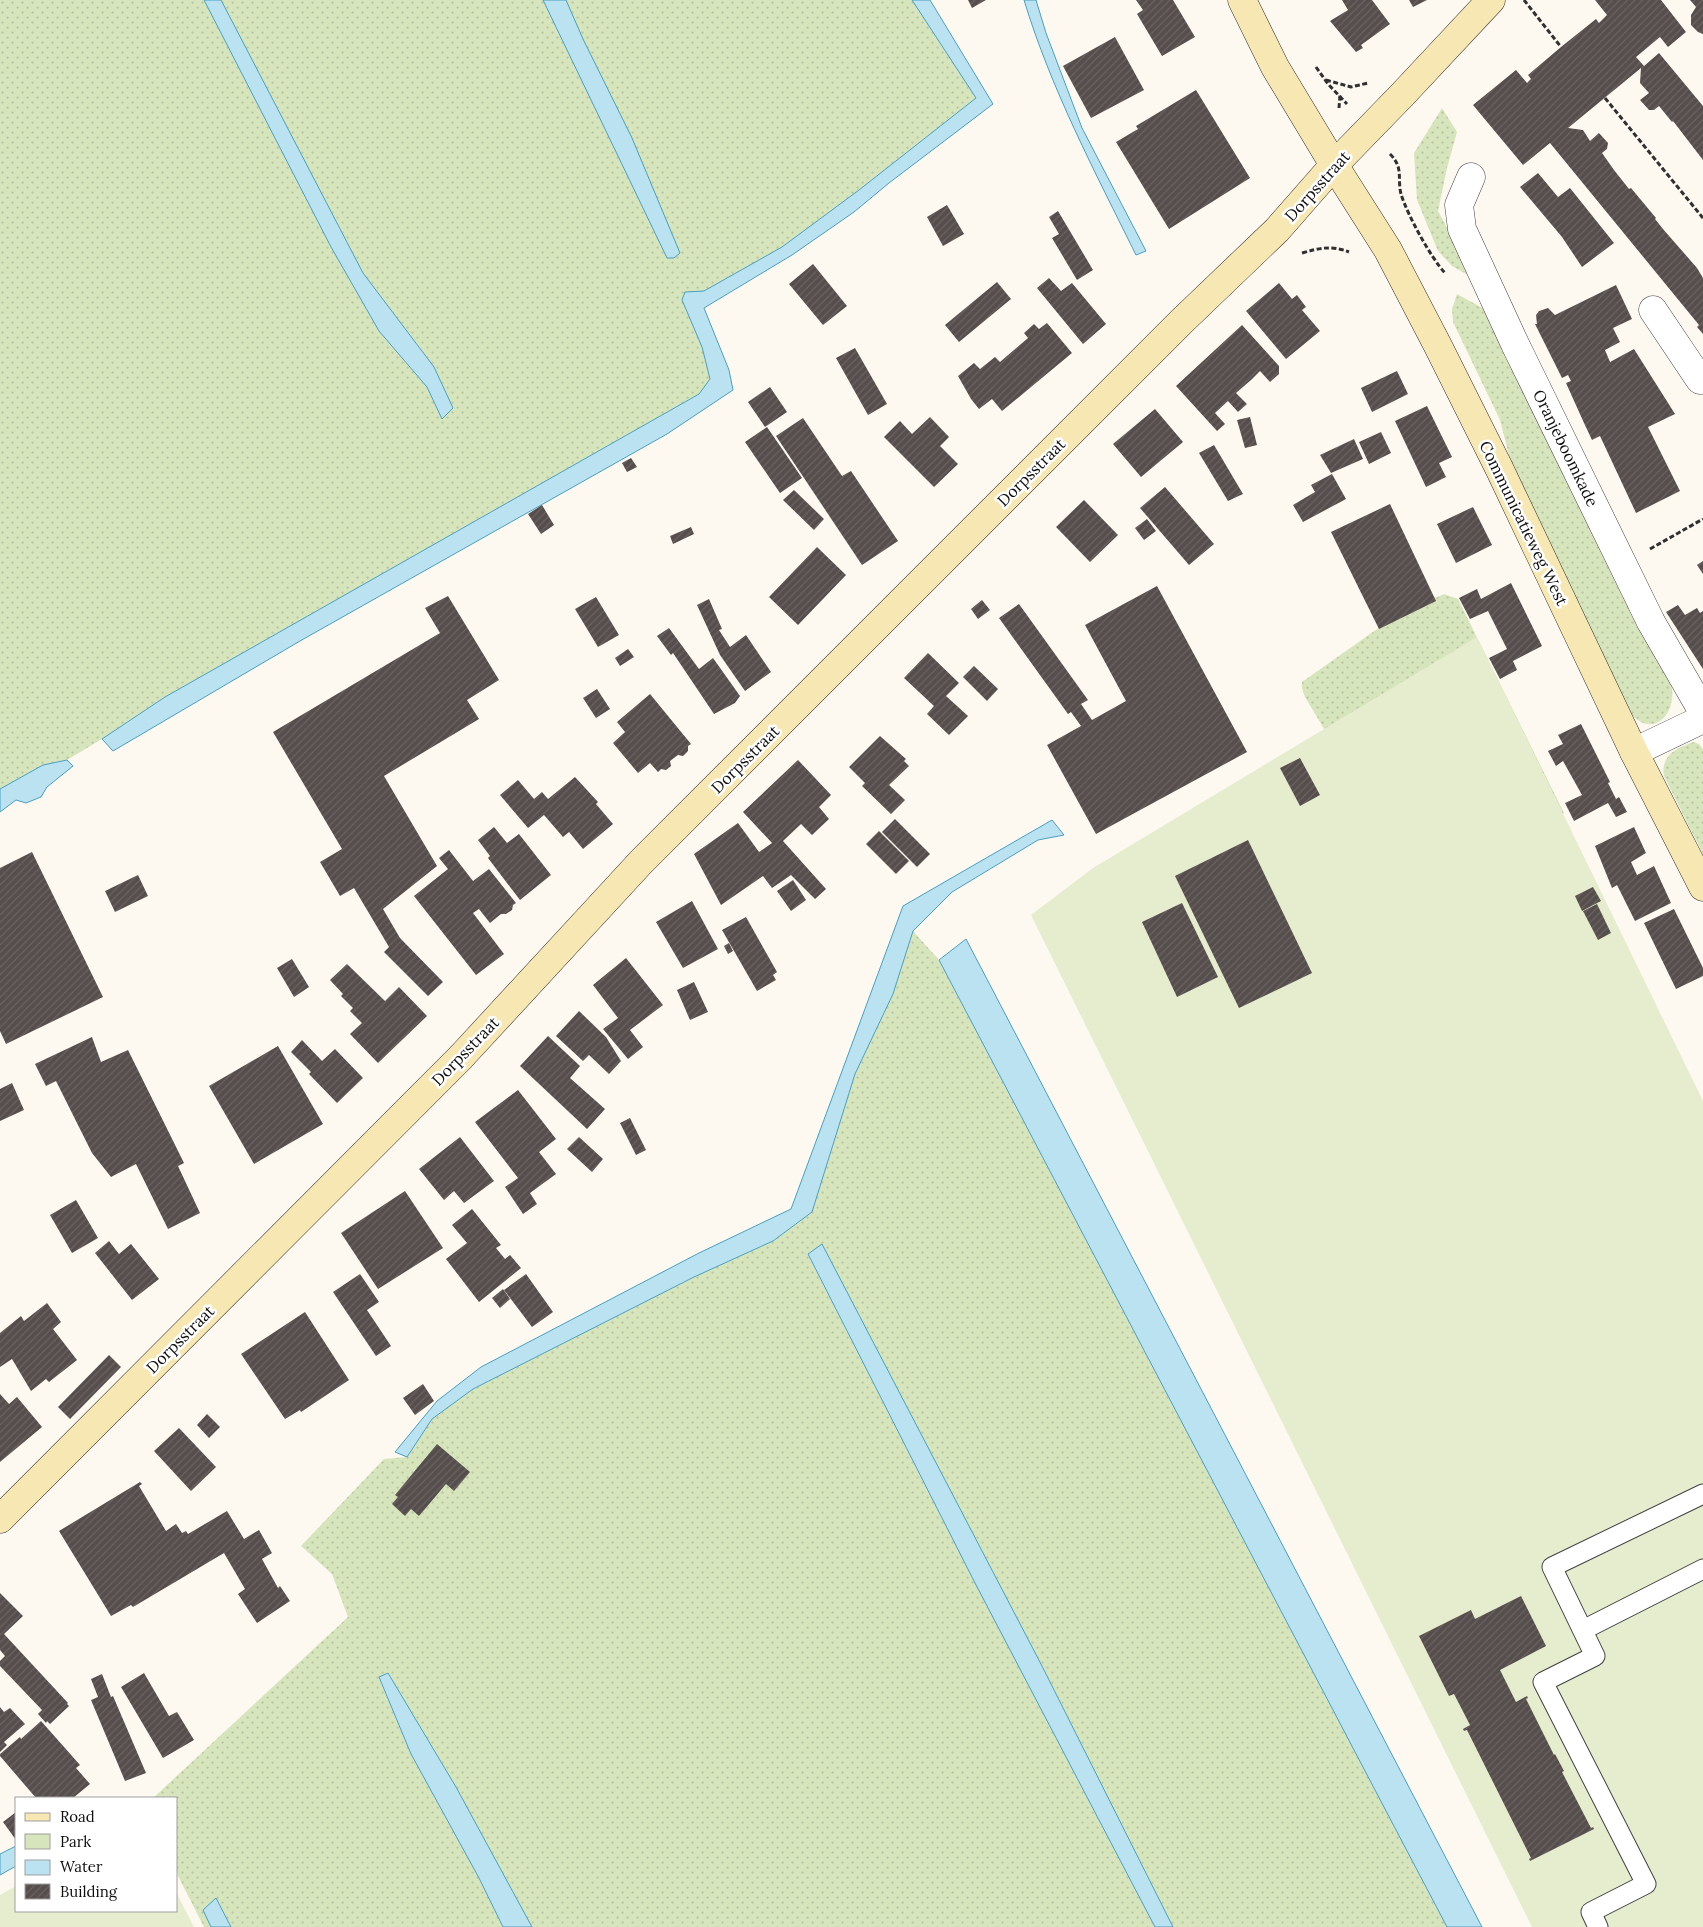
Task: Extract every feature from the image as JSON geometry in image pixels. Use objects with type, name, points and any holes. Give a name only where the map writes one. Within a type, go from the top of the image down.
[{"type":"street","name":"Communicatieweg West","points":[[1242,0],[1275,67],[1388,250],[1438,346],[1634,752],[1703,887]]},
{"type":"street","name":"Dorpsstraat","points":[[0,1519],[461,1057],[655,848],[1182,321],[1277,230],[1334,165],[1491,0]]},
{"type":"street","name":"Oranjeboomkade","points":[[1471,177],[1459,205],[1462,230],[1515,344],[1652,622],[1703,712]]},
{"type":"street","points":[[1653,310],[1702,381]]},
{"type":"street","points":[[1634,752],[1703,719]]},
{"type":"lane","points":[[1598,1927],[1591,1912],[1646,1884],[1543,1682],[1595,1656],[1552,1567],[1703,1494]]},
{"type":"lane","points":[[1583,1630],[1703,1570]]},
{"type":"path","points":[[1524,0],[1562,47]]},
{"type":"path","points":[[1313,62],[1328,84],[1398,164],[1401,191],[1405,203],[1433,258],[1449,279]]},
{"type":"path","points":[[1605,98],[1703,218]]},
{"type":"path","points":[[1297,254],[1319,248],[1337,247],[1354,254]]},
{"type":"path","points":[[1623,563],[1703,519]]},
{"type":"green space","points":[[0,0],[204,0],[331,247],[379,331],[427,387],[442,419],[453,408],[434,367],[363,273],[221,0],[543,0],[667,258],[566,0],[912,0],[976,98],[859,190],[782,247],[704,292],[689,292],[682,300],[702,347],[710,379],[699,394],[165,697],[67,760],[43,765],[0,789]]},
{"type":"green space","points":[[1442,108],[1457,132],[1438,211],[1475,279],[1452,266],[1438,251],[1417,200],[1414,153]]},
{"type":"green space","points":[[1457,294],[1488,311],[1671,684],[1671,703],[1664,718],[1657,723],[1642,722],[1633,716],[1539,526],[1511,463],[1500,420],[1453,322],[1452,309]]},
{"type":"green space","points":[[1444,594],[1458,599],[1564,813],[1525,833],[1324,729],[1305,697],[1302,682],[1380,627],[1436,596],[1435,598]]},
{"type":"green space","points":[[1477,637],[1703,1101],[1703,1927],[1532,1927],[1031,915],[1093,868]]},
{"type":"green space","points":[[1694,742],[1703,749],[1703,854],[1664,776],[1663,769],[1671,753]]},
{"type":"green space","points":[[913,931],[939,960],[1447,1927],[1173,1927],[1042,1666],[822,1244],[808,1255],[975,1583],[1155,1927],[532,1927],[456,1787],[388,1673],[379,1678],[411,1754],[479,1878],[503,1927],[204,1927],[178,1876],[178,1797],[154,1797],[348,1617],[332,1574],[301,1546],[384,1459],[407,1457],[432,1419],[473,1389],[694,1277],[773,1241],[812,1212],[855,1074],[893,994]]},
{"type":"green space","points":[[15,1887],[15,1912],[178,1912],[178,1896],[194,1927],[0,1927],[0,1895]]},
{"type":"water","points":[[204,0],[221,0],[363,273],[434,367],[453,408],[442,419],[427,387],[379,331],[331,247]]},
{"type":"water","points":[[543,0],[566,0],[632,138],[680,253],[674,258],[667,258]]},
{"type":"water","points":[[912,0],[930,0],[993,104],[854,212],[792,255],[704,308],[729,370],[733,390],[667,434],[300,641],[113,751],[102,739],[165,697],[699,394],[710,379],[702,347],[682,300],[685,292],[704,291],[782,247],[859,190],[976,98]]},
{"type":"water","points":[[1024,0],[1036,0],[1046,33],[1082,128],[1146,251],[1136,255],[1090,161],[1060,98]]},
{"type":"water","points":[[67,760],[73,766],[47,787],[41,797],[26,803],[16,800],[0,812],[0,789],[43,765]]},
{"type":"water","points":[[1052,820],[1064,835],[1038,840],[952,892],[913,931],[893,994],[855,1074],[812,1212],[773,1241],[694,1277],[473,1389],[432,1419],[407,1457],[395,1452],[437,1401],[481,1367],[699,1253],[791,1209],[903,906]]},
{"type":"water","points":[[966,939],[1482,1927],[1447,1927],[939,960]]},
{"type":"water","points":[[822,1244],[1042,1666],[1173,1927],[1155,1927],[975,1583],[808,1254]]},
{"type":"water","points":[[388,1673],[456,1787],[532,1927],[503,1927],[479,1878],[411,1754],[379,1677]]},
{"type":"water","points":[[15,1846],[15,1867],[0,1875],[0,1854]]},
{"type":"water","points":[[216,1898],[231,1927],[211,1927],[203,1910]]},
{"type":"building","points":[[968,0],[986,0],[972,8]]},
{"type":"building","points":[[1136,0],[1173,0],[1195,37],[1162,56],[1137,14],[1143,10]]},
{"type":"building","points":[[1342,0],[1372,0],[1390,24],[1361,45],[1363,48],[1356,52],[1330,21],[1348,10]]},
{"type":"building","points":[[1409,0],[1427,0],[1413,7]]},
{"type":"building","points":[[1595,0],[1661,0],[1686,32],[1668,47],[1660,37],[1636,57],[1644,66],[1659,53],[1703,106],[1703,160],[1659,106],[1654,110],[1649,110],[1640,100],[1649,93],[1640,83],[1641,68],[1568,128],[1583,130],[1590,141],[1599,133],[1608,143],[1607,149],[1602,153],[1614,170],[1697,268],[1703,278],[1703,334],[1697,327],[1699,325],[1550,143],[1523,165],[1473,105],[1516,70],[1527,83],[1531,79],[1528,75],[1561,47],[1596,19],[1599,23],[1607,15]]},
{"type":"building","points":[[1690,0],[1703,0],[1703,34],[1691,25],[1691,15],[1696,7]]},
{"type":"building","points":[[1115,37],[1144,90],[1091,118],[1063,66]]},
{"type":"building","points":[[1196,90],[1250,178],[1169,229],[1116,142],[1138,129],[1136,126]]},
{"type":"building","points":[[1538,173],[1558,197],[1570,188],[1614,243],[1582,267],[1562,237],[1520,187]]},
{"type":"building","points":[[947,205],[964,234],[943,246],[927,217]]},
{"type":"building","points":[[1058,211],[1093,270],[1077,280],[1052,238],[1059,234],[1049,217]]},
{"type":"building","points":[[813,264],[847,306],[823,325],[789,284]]},
{"type":"building","points":[[1049,278],[1061,291],[1072,283],[1106,324],[1083,344],[1037,288]]},
{"type":"building","points":[[997,282],[1011,299],[959,342],[945,325]]},
{"type":"building","points":[[1279,283],[1292,299],[1297,295],[1306,307],[1302,310],[1320,331],[1286,359],[1246,311]]},
{"type":"building","points":[[1616,285],[1632,319],[1613,328],[1620,342],[1605,350],[1610,362],[1634,349],[1675,414],[1648,427],[1680,491],[1636,513],[1600,436],[1592,440],[1566,383],[1571,381],[1568,375],[1562,378],[1535,324],[1537,324],[1536,315],[1539,311],[1548,308],[1555,315]]},
{"type":"building","points":[[1047,323],[1072,353],[1002,411],[992,399],[979,409],[958,376],[974,363],[980,369],[995,357],[1000,362],[1028,338],[1024,333],[1034,324],[1039,329]]},
{"type":"building","points":[[1242,325],[1279,366],[1279,374],[1270,382],[1260,371],[1236,393],[1247,404],[1238,412],[1228,401],[1215,413],[1225,424],[1217,431],[1176,386]]},
{"type":"building","points":[[855,348],[887,404],[868,415],[836,358]]},
{"type":"building","points":[[1397,371],[1408,394],[1372,412],[1361,388]]},
{"type":"building","points":[[770,387],[787,412],[765,427],[748,402]]},
{"type":"building","points":[[1427,406],[1452,457],[1439,463],[1446,477],[1426,487],[1395,421]]},
{"type":"building","points":[[1155,409],[1183,442],[1141,477],[1113,444]]},
{"type":"building","points":[[930,417],[949,437],[940,446],[958,464],[934,487],[884,437],[900,421],[912,434]]},
{"type":"building","points":[[1250,417],[1257,445],[1245,448],[1237,420]]},
{"type":"building","points":[[803,418],[842,476],[851,471],[898,541],[862,565],[776,436]]},
{"type":"building","points":[[767,427],[802,478],[780,493],[745,442]]},
{"type":"building","points":[[1381,432],[1391,453],[1369,464],[1359,442]]},
{"type":"building","points":[[1354,439],[1363,459],[1331,473],[1320,455]]},
{"type":"building","points":[[1214,445],[1243,494],[1228,501],[1199,453]]},
{"type":"building","points":[[631,458],[637,467],[627,472],[622,463]]},
{"type":"building","points":[[1332,474],[1346,499],[1303,522],[1293,505],[1315,492],[1311,485]]},
{"type":"building","points":[[1165,487],[1214,544],[1189,565],[1140,508]]},
{"type":"building","points":[[794,490],[824,519],[814,530],[783,500]]},
{"type":"building","points":[[1084,500],[1118,535],[1090,562],[1056,527]]},
{"type":"building","points":[[1390,504],[1436,601],[1379,629],[1331,532]]},
{"type":"building","points":[[542,505],[554,525],[541,534],[528,514]]},
{"type":"building","points":[[1473,507],[1492,545],[1456,563],[1437,524]]},
{"type":"building","points":[[1147,519],[1156,531],[1144,540],[1135,528]]},
{"type":"building","points":[[691,527],[694,534],[673,544],[670,536]]},
{"type":"building","points":[[817,547],[846,575],[798,625],[769,597]]},
{"type":"building","points":[[1703,561],[1703,574],[1697,565]]},
{"type":"building","points":[[1511,583],[1542,646],[1513,661],[1517,670],[1500,679],[1489,658],[1507,649],[1488,611],[1470,619],[1459,598],[1477,589],[1481,599]]},
{"type":"building","points":[[1157,586],[1247,752],[1096,834],[1047,745],[1081,726],[1071,712],[1068,714],[999,618],[1019,604],[1088,700],[1081,704],[1092,720],[1126,701],[1085,625]]},
{"type":"building","points":[[448,596],[499,680],[467,700],[479,719],[384,776],[437,866],[383,909],[400,938],[443,982],[428,996],[384,952],[389,947],[354,888],[340,896],[320,862],[342,849],[273,732],[440,633],[425,608]]},
{"type":"building","points":[[596,597],[619,635],[598,647],[575,609]]},
{"type":"building","points":[[709,599],[722,629],[719,630],[730,647],[746,635],[771,672],[745,691],[720,655],[697,605]]},
{"type":"building","points":[[982,600],[990,610],[978,619],[971,609]]},
{"type":"building","points":[[1678,605],[1685,615],[1697,608],[1700,613],[1703,611],[1703,669],[1666,612]]},
{"type":"building","points":[[669,628],[699,669],[713,658],[740,696],[735,703],[714,714],[673,653],[671,655],[657,636]]},
{"type":"building","points":[[628,649],[634,657],[620,666],[615,658]]},
{"type":"building","points":[[928,653],[959,683],[946,696],[968,716],[949,735],[927,714],[934,706],[904,678]]},
{"type":"building","points":[[974,666],[998,689],[987,701],[963,677]]},
{"type":"building","points":[[597,689],[610,709],[596,718],[583,698]]},
{"type":"building","points":[[650,694],[691,744],[683,756],[678,755],[670,761],[671,766],[666,770],[661,769],[658,772],[650,763],[638,773],[613,743],[625,732],[617,722]]},
{"type":"building","points":[[1581,724],[1610,782],[1608,783],[1616,799],[1619,797],[1627,812],[1616,817],[1608,803],[1574,821],[1565,803],[1582,795],[1563,761],[1556,766],[1548,751],[1563,744],[1558,735]]},
{"type":"building","points":[[880,736],[906,759],[904,761],[909,766],[889,785],[905,800],[891,814],[862,786],[865,783],[849,767]]},
{"type":"building","points":[[1300,758],[1320,795],[1300,806],[1280,768]]},
{"type":"building","points":[[798,760],[831,795],[819,807],[829,819],[812,835],[801,824],[783,841],[826,889],[815,899],[791,875],[772,888],[763,876],[721,905],[694,854],[738,823],[759,852],[772,843],[743,812]]},
{"type":"building","points":[[575,777],[598,802],[596,804],[613,824],[583,849],[569,832],[563,837],[544,815],[528,828],[500,795],[518,780],[534,799],[542,792],[548,799]]},
{"type":"building","points":[[895,819],[930,854],[917,867],[882,832]]},
{"type":"building","points":[[494,827],[507,843],[519,834],[551,875],[520,900],[488,858],[490,856],[478,840]]},
{"type":"building","points":[[1634,827],[1646,853],[1631,862],[1637,875],[1654,866],[1671,903],[1635,921],[1617,885],[1612,888],[1595,846]]},
{"type":"building","points":[[879,831],[909,861],[896,874],[866,844]]},
{"type":"building","points":[[1248,840],[1312,973],[1239,1008],[1175,876]]},
{"type":"building","points":[[449,850],[473,881],[489,869],[516,903],[513,905],[512,910],[506,914],[501,914],[490,923],[479,909],[473,913],[504,954],[476,975],[414,896],[448,869],[439,858]]},
{"type":"building","points":[[32,852],[103,997],[6,1044],[0,1031],[0,868]]},
{"type":"building","points":[[138,875],[148,896],[115,912],[105,891]]},
{"type":"building","points":[[793,880],[806,900],[791,911],[777,891]]},
{"type":"building","points":[[1593,887],[1601,901],[1582,911],[1575,896]]},
{"type":"building","points":[[692,901],[718,949],[683,968],[656,922]]},
{"type":"building","points":[[1182,903],[1218,977],[1177,997],[1142,922]]},
{"type":"building","points":[[1597,904],[1611,933],[1598,940],[1583,911]]},
{"type":"building","points":[[1674,909],[1703,968],[1703,976],[1676,989],[1644,923]]},
{"type":"building","points":[[746,917],[777,972],[773,975],[776,980],[757,991],[722,930]]},
{"type":"building","points":[[729,943],[733,951],[728,954],[724,946]]},
{"type":"building","points":[[626,958],[663,1005],[630,1030],[643,1047],[628,1059],[603,1029],[618,1018],[593,985]]},
{"type":"building","points":[[292,959],[309,987],[294,997],[277,968]]},
{"type":"building","points":[[347,964],[385,1001],[399,987],[427,1016],[378,1063],[350,1034],[362,1023],[350,1011],[353,1008],[341,996],[343,994],[330,980]]},
{"type":"building","points":[[694,982],[708,1012],[690,1020],[677,990]]},
{"type":"building","points":[[579,1011],[606,1037],[621,1061],[609,1074],[589,1055],[583,1061],[556,1036]]},
{"type":"building","points":[[548,1036],[580,1066],[570,1078],[605,1109],[587,1129],[520,1066]]},
{"type":"building","points":[[92,1037],[101,1062],[128,1050],[184,1163],[178,1166],[200,1213],[168,1229],[136,1164],[111,1177],[92,1153],[56,1081],[46,1086],[35,1064]]},
{"type":"building","points":[[302,1040],[322,1061],[335,1049],[363,1078],[337,1103],[291,1052]]},
{"type":"building","points":[[278,1046],[323,1124],[254,1164],[209,1086]]},
{"type":"building","points":[[12,1083],[24,1110],[0,1121],[0,1089]]},
{"type":"building","points":[[518,1090],[556,1139],[539,1152],[556,1174],[530,1193],[537,1204],[523,1214],[505,1187],[518,1178],[475,1122]]},
{"type":"building","points":[[630,1118],[646,1150],[636,1155],[620,1123]]},
{"type":"building","points":[[460,1137],[494,1181],[464,1203],[454,1191],[444,1200],[419,1169]]},
{"type":"building","points":[[579,1137],[603,1159],[592,1172],[567,1149]]},
{"type":"building","points":[[405,1191],[443,1248],[378,1289],[341,1233]]},
{"type":"building","points":[[76,1200],[98,1238],[72,1253],[50,1215]]},
{"type":"building","points":[[472,1209],[501,1245],[496,1248],[505,1259],[510,1255],[521,1268],[479,1302],[446,1259],[467,1243],[452,1225]]},
{"type":"building","points":[[109,1241],[119,1254],[131,1244],[159,1279],[132,1300],[95,1253]]},
{"type":"building","points":[[360,1274],[379,1302],[367,1310],[391,1346],[376,1356],[333,1292]]},
{"type":"building","points":[[526,1274],[553,1312],[532,1327],[504,1290]]},
{"type":"building","points":[[503,1289],[510,1299],[500,1308],[492,1298]]},
{"type":"building","points":[[47,1303],[61,1322],[53,1329],[77,1360],[49,1382],[46,1379],[31,1391],[12,1359],[0,1367],[0,1333],[21,1316],[24,1321]]},
{"type":"building","points":[[305,1312],[349,1380],[301,1412],[300,1410],[285,1419],[241,1354]]},
{"type":"building","points":[[109,1355],[121,1367],[70,1419],[58,1407]]},
{"type":"building","points":[[423,1384],[434,1401],[415,1415],[403,1398]]},
{"type":"building","points":[[0,1394],[9,1404],[17,1397],[42,1427],[0,1462]]},
{"type":"building","points":[[207,1414],[220,1427],[209,1438],[197,1425]]},
{"type":"building","points":[[179,1428],[216,1467],[191,1491],[154,1451]]},
{"type":"building","points":[[437,1444],[470,1472],[454,1491],[446,1484],[419,1516],[411,1509],[405,1516],[392,1504],[398,1497],[395,1495]]},
{"type":"building","points":[[140,1482],[142,1484],[139,1486],[166,1531],[176,1524],[182,1533],[186,1531],[188,1534],[227,1511],[244,1539],[259,1530],[272,1553],[262,1559],[278,1588],[280,1586],[290,1601],[257,1623],[238,1594],[245,1589],[224,1553],[133,1607],[131,1605],[111,1616],[59,1531]]},
{"type":"building","points":[[0,1593],[23,1616],[4,1634],[68,1703],[69,1706],[50,1724],[47,1721],[46,1723],[38,1714],[42,1710],[0,1666],[0,1661],[5,1656],[0,1650]]},
{"type":"building","points":[[1521,1596],[1546,1646],[1500,1670],[1516,1702],[1527,1696],[1528,1698],[1526,1699],[1564,1771],[1562,1772],[1591,1828],[1593,1827],[1594,1829],[1530,1861],[1529,1859],[1531,1858],[1467,1730],[1464,1731],[1463,1729],[1470,1725],[1454,1694],[1449,1696],[1419,1636],[1471,1610],[1475,1619]]},
{"type":"building","points":[[144,1673],[169,1716],[177,1712],[194,1740],[163,1758],[121,1687]]},
{"type":"building","points":[[102,1674],[146,1773],[125,1781],[91,1700],[98,1697],[91,1679]]},
{"type":"building","points":[[0,1707],[4,1712],[10,1708],[25,1724],[4,1742],[7,1745],[0,1752]]},
{"type":"building","points":[[41,1721],[80,1765],[76,1768],[90,1784],[74,1797],[35,1797],[0,1756],[20,1737],[21,1739]]},
{"type":"building","points":[[15,1813],[15,1839],[3,1822]]}]
